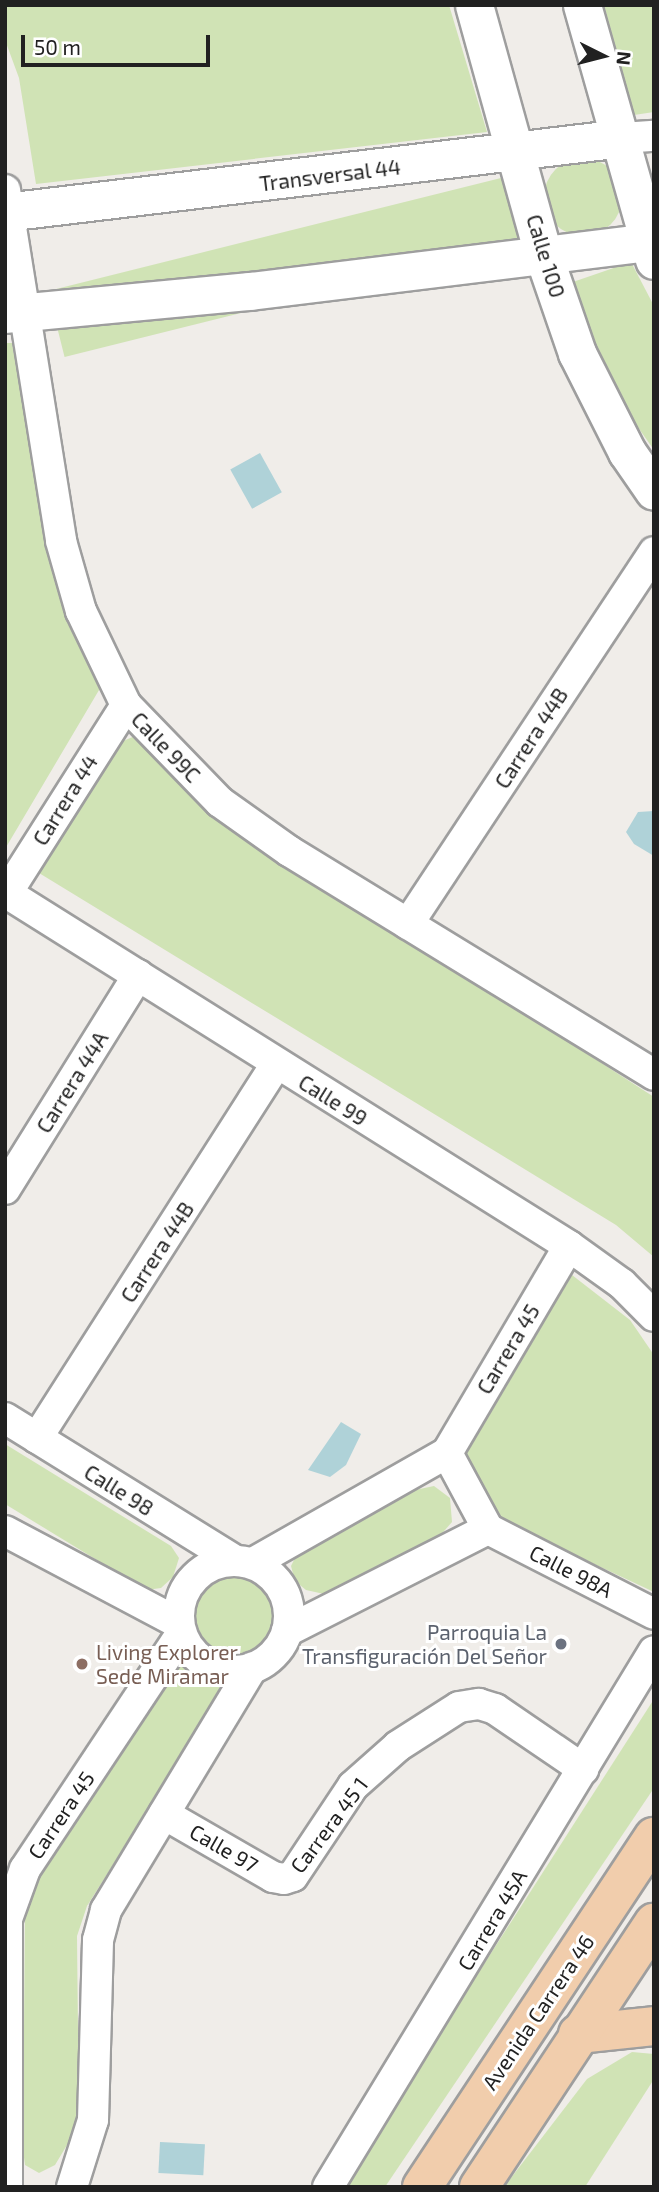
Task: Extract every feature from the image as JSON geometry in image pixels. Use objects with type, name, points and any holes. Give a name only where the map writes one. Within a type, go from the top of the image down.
[{"type":"main road","name":"Avenida Carrera 46","points":[[422,2187],[654,1837]]},
{"type":"main road","points":[[479,2187],[654,1923]]},
{"type":"main road","points":[[578,2034],[654,2026]]},
{"type":"street","name":"Calle 100","points":[[474,5],[544,257],[577,354],[627,452],[654,491]]},
{"type":"street","points":[[15,313],[652,248],[638,137],[582,5]]},
{"type":"street","name":"Transversal 44","points":[[7,205],[516,153],[638,137]]},
{"type":"street","name":"Calle 99C","points":[[7,205],[15,313],[61,541],[81,611],[126,705],[220,802],[289,851],[654,1075]]},
{"type":"street","name":"Carrera 44B","points":[[408,923],[654,552]]},
{"type":"street","name":"Carrera 44","points":[[6,894],[126,705]]},
{"type":"street","name":"Calle 99","points":[[6,894],[569,1246],[622,1284],[654,1317]]},
{"type":"street","name":"Carrera 44A","points":[[5,1189],[138,975]]},
{"type":"street","name":"Carrera 44B","points":[[37,1438],[276,1065]]},
{"type":"street","name":"Carrera 45","points":[[243,1562],[447,1452],[569,1246]]},
{"type":"street","name":"Calle 98","points":[[5,1418],[243,1562]]},
{"type":"street","points":[[288,1631],[488,1529],[447,1452]]},
{"type":"street","name":"Calle 98A","points":[[488,1529],[654,1614]]},
{"type":"street","points":[[9,1541],[181,1628]]},
{"type":"street","points":[[243,1562],[267,1571],[283,1590],[290,1614],[288,1631],[275,1654],[252,1668],[238,1671],[210,1665],[198,1658],[181,1628],[181,1604],[194,1580],[216,1564],[243,1562]]},
{"type":"street","name":"Carrera 45","points":[[7,2187],[7,1919],[25,1869],[181,1628]]},
{"type":"street","name":"Carrera 45A","points":[[328,2187],[654,1651]]},
{"type":"street","points":[[72,2187],[93,2120],[98,1940],[106,1910],[252,1668]]},
{"type":"street","name":"Carrera 45 1","points":[[284,1879],[293,1876],[353,1786],[438,1719],[459,1707],[479,1704],[495,1709],[583,1769]]},
{"type":"street","name":"Calle 97","points":[[164,1814],[273,1877],[284,1879]]},
{"type":"green space","points":[[5,5],[449,5],[487,132],[36,184],[19,78],[5,40]]},
{"type":"green space","points":[[604,5],[654,5],[654,112],[634,115]]},
{"type":"green space","points":[[583,158],[598,161],[611,169],[619,182],[622,197],[619,212],[611,225],[598,233],[583,236],[568,233],[555,225],[547,212],[544,197],[547,182],[555,169],[568,161]]},
{"type":"green space","points":[[509,176],[525,242],[65,357],[48,291]]},
{"type":"green space","points":[[631,262],[654,306],[654,450],[623,406],[590,339],[570,283]]},
{"type":"green space","points":[[5,343],[12,343],[48,553],[67,616],[102,685],[5,849]]},
{"type":"green space","points":[[137,735],[213,812],[654,1097],[654,1257],[616,1225],[39,873],[121,742]]},
{"type":"green space","points":[[572,1275],[630,1320],[654,1355],[654,1592],[500,1520],[460,1449]]},
{"type":"green space","points":[[5,1444],[171,1546],[179,1558],[173,1577],[161,1588],[146,1590],[5,1504]]},
{"type":"green space","points":[[434,1486],[450,1498],[452,1522],[438,1538],[324,1594],[306,1590],[295,1581],[291,1566],[301,1546],[415,1490]]},
{"type":"green space","points":[[225,1575],[241,1575],[256,1582],[267,1593],[274,1608],[271,1632],[262,1645],[241,1657],[225,1657],[210,1650],[199,1639],[192,1624],[192,1608],[199,1593],[210,1582]]},
{"type":"green space","points":[[177,1660],[201,1665],[219,1680],[220,1695],[87,1906],[77,1936],[79,2125],[55,2165],[39,2173],[25,2165],[23,2150],[25,1908],[34,1884],[164,1667]]},
{"type":"green space","points":[[654,1699],[654,1788],[385,2187],[341,2187]]},
{"type":"green space","points":[[632,2052],[654,2054],[654,2079],[585,2187],[504,2187],[587,2079]]},
{"type":"water","points":[[260,453],[282,492],[252,509],[230,469]]},
{"type":"water","points":[[654,811],[654,856],[634,844],[626,832],[638,812]]},
{"type":"water","points":[[341,1422],[361,1434],[346,1465],[330,1477],[308,1470]]},
{"type":"water","points":[[160,2142],[205,2144],[203,2175],[158,2173]]},
{"type":"place","name":"Parroquia La Transfiguración Del Señor","points":[[561,1644]]},
{"type":"place","name":"Living Explorer Sede Miramar","points":[[82,1664]]}]
